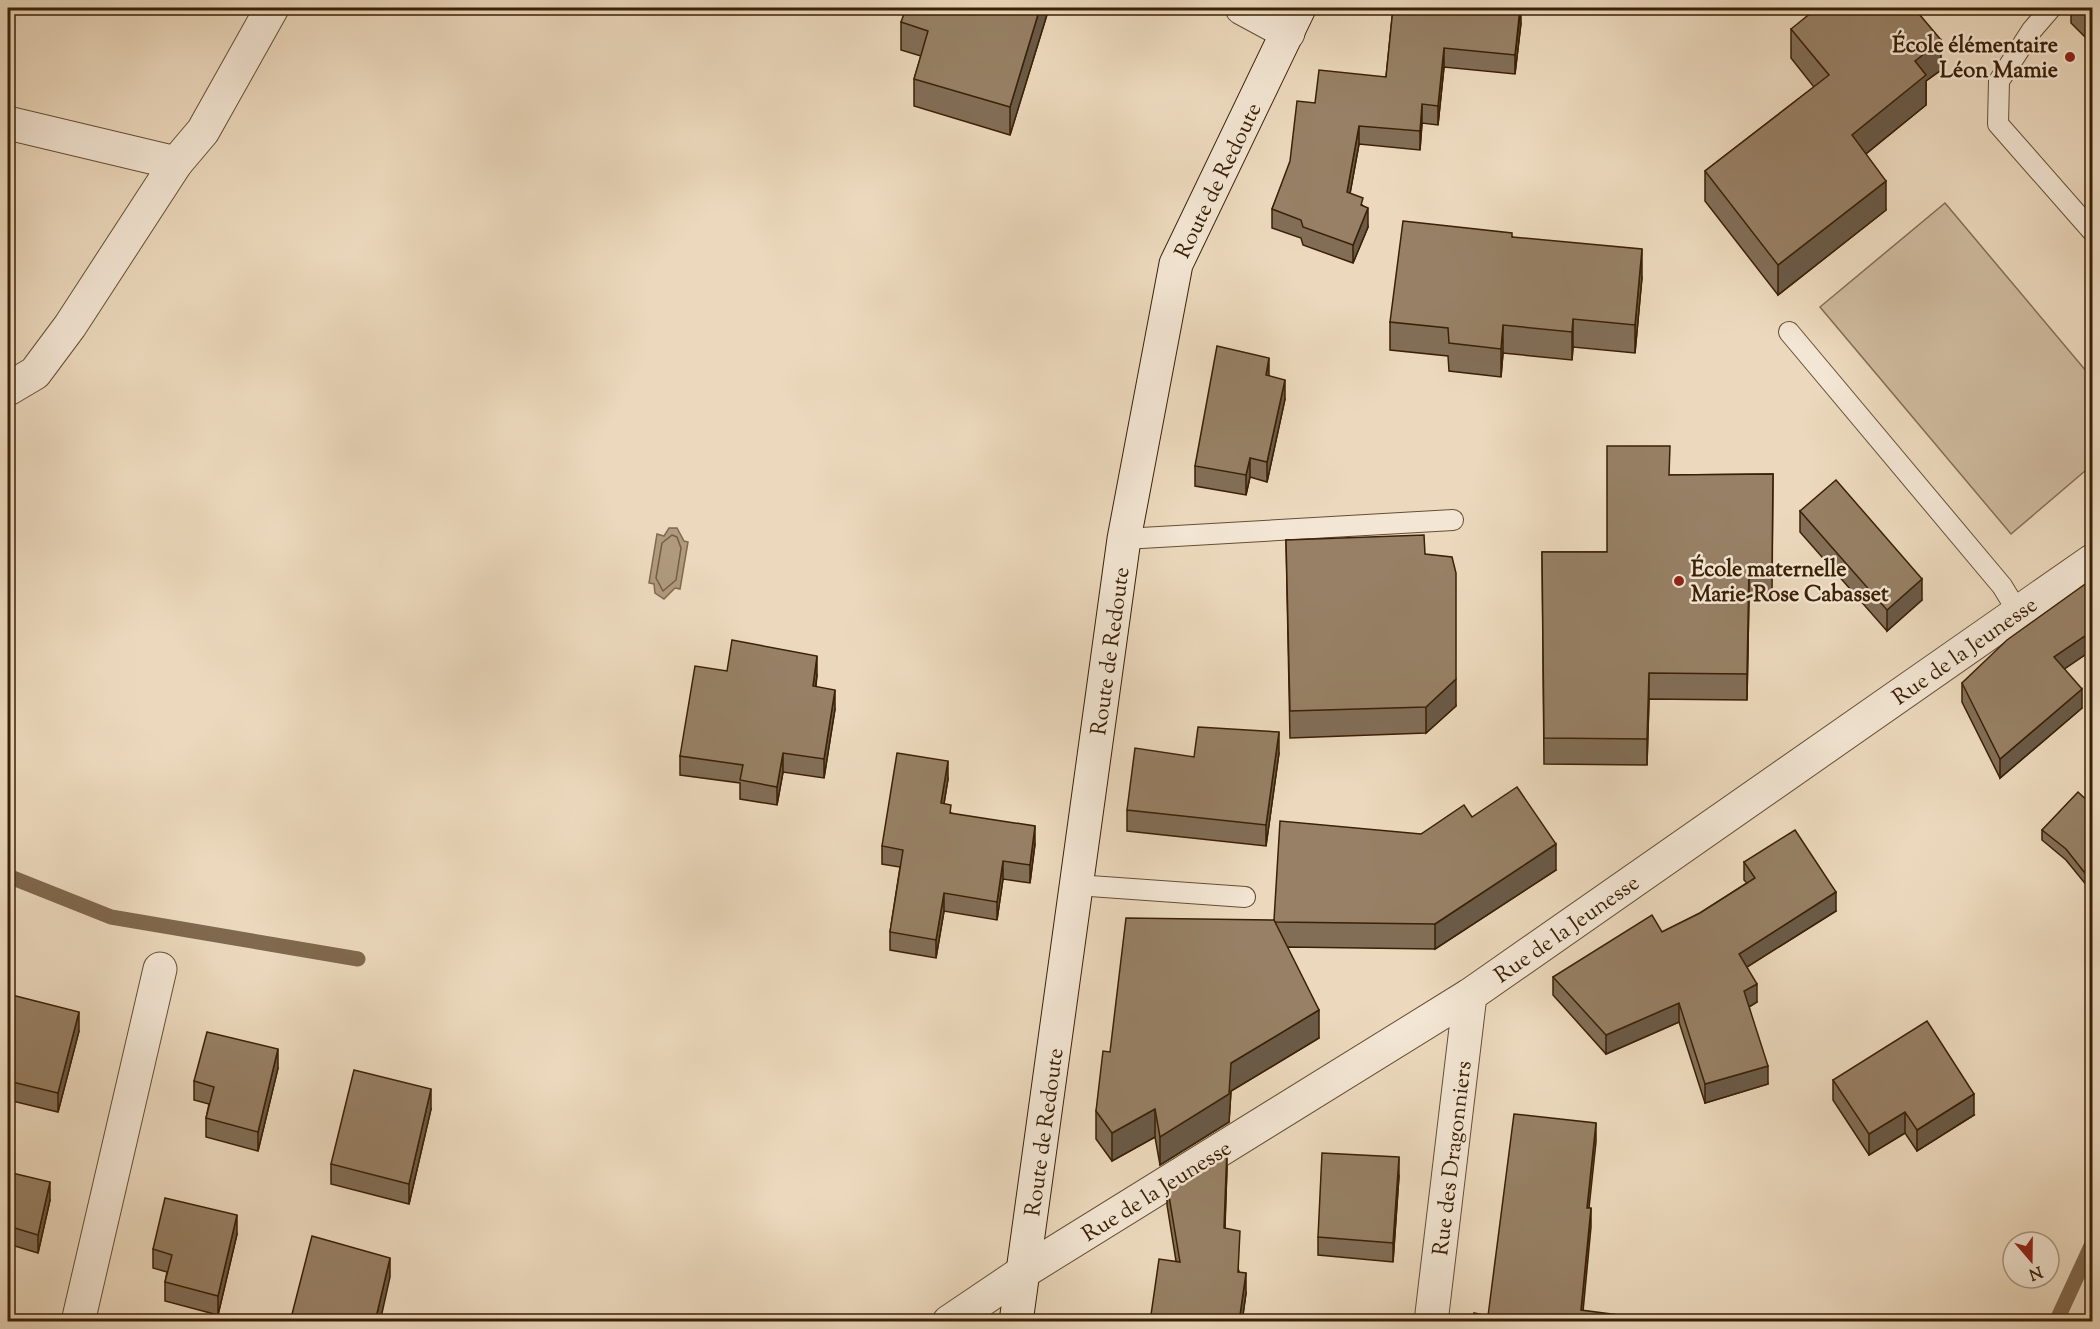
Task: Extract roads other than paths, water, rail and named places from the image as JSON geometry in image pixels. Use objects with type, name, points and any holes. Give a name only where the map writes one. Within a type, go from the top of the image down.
[{"type":"street","points":[[8,389],[35,374],[49,354],[176,163],[203,131],[272,8]]},
{"type":"street","points":[[1242,8],[1294,20]]},
{"type":"street","name":"Route de Redoute","points":[[1016,1322],[1124,539],[1176,264],[1294,20]]},
{"type":"street","points":[[8,123],[176,163]]},
{"type":"street","name":"Rue de la Jeunesse","points":[[949,1322],[1023,1272],[1470,995],[2092,561]]},
{"type":"street","points":[[78,1322],[160,969]]},
{"type":"street","name":"Rue des Dragonniers","points":[[1431,1322],[1470,995]]},
{"type":"lane","points":[[2051,8],[2032,30],[2000,81],[1998,124],[2092,231]]},
{"type":"lane","points":[[1789,332],[2002,586],[2018,612]]},
{"type":"lane","points":[[1124,539],[1453,520]]},
{"type":"lane","points":[[1076,885],[1245,897]]},
{"type":"water","points":[[669,528],[677,528],[684,541],[688,542],[680,589],[675,588],[664,599],[655,593],[654,584],[649,583],[657,534],[664,536]]},
{"type":"waterway","points":[[8,876],[111,917],[358,959]]},
{"type":"waterway","points":[[2056,1322],[2092,1244]]},
{"type":"place","name":"École élémentaire Léon Mamie","points":[[2070,57]]},
{"type":"place","name":"École maternelle Marie-Rose Cabasset","points":[[1679,581]]}]
